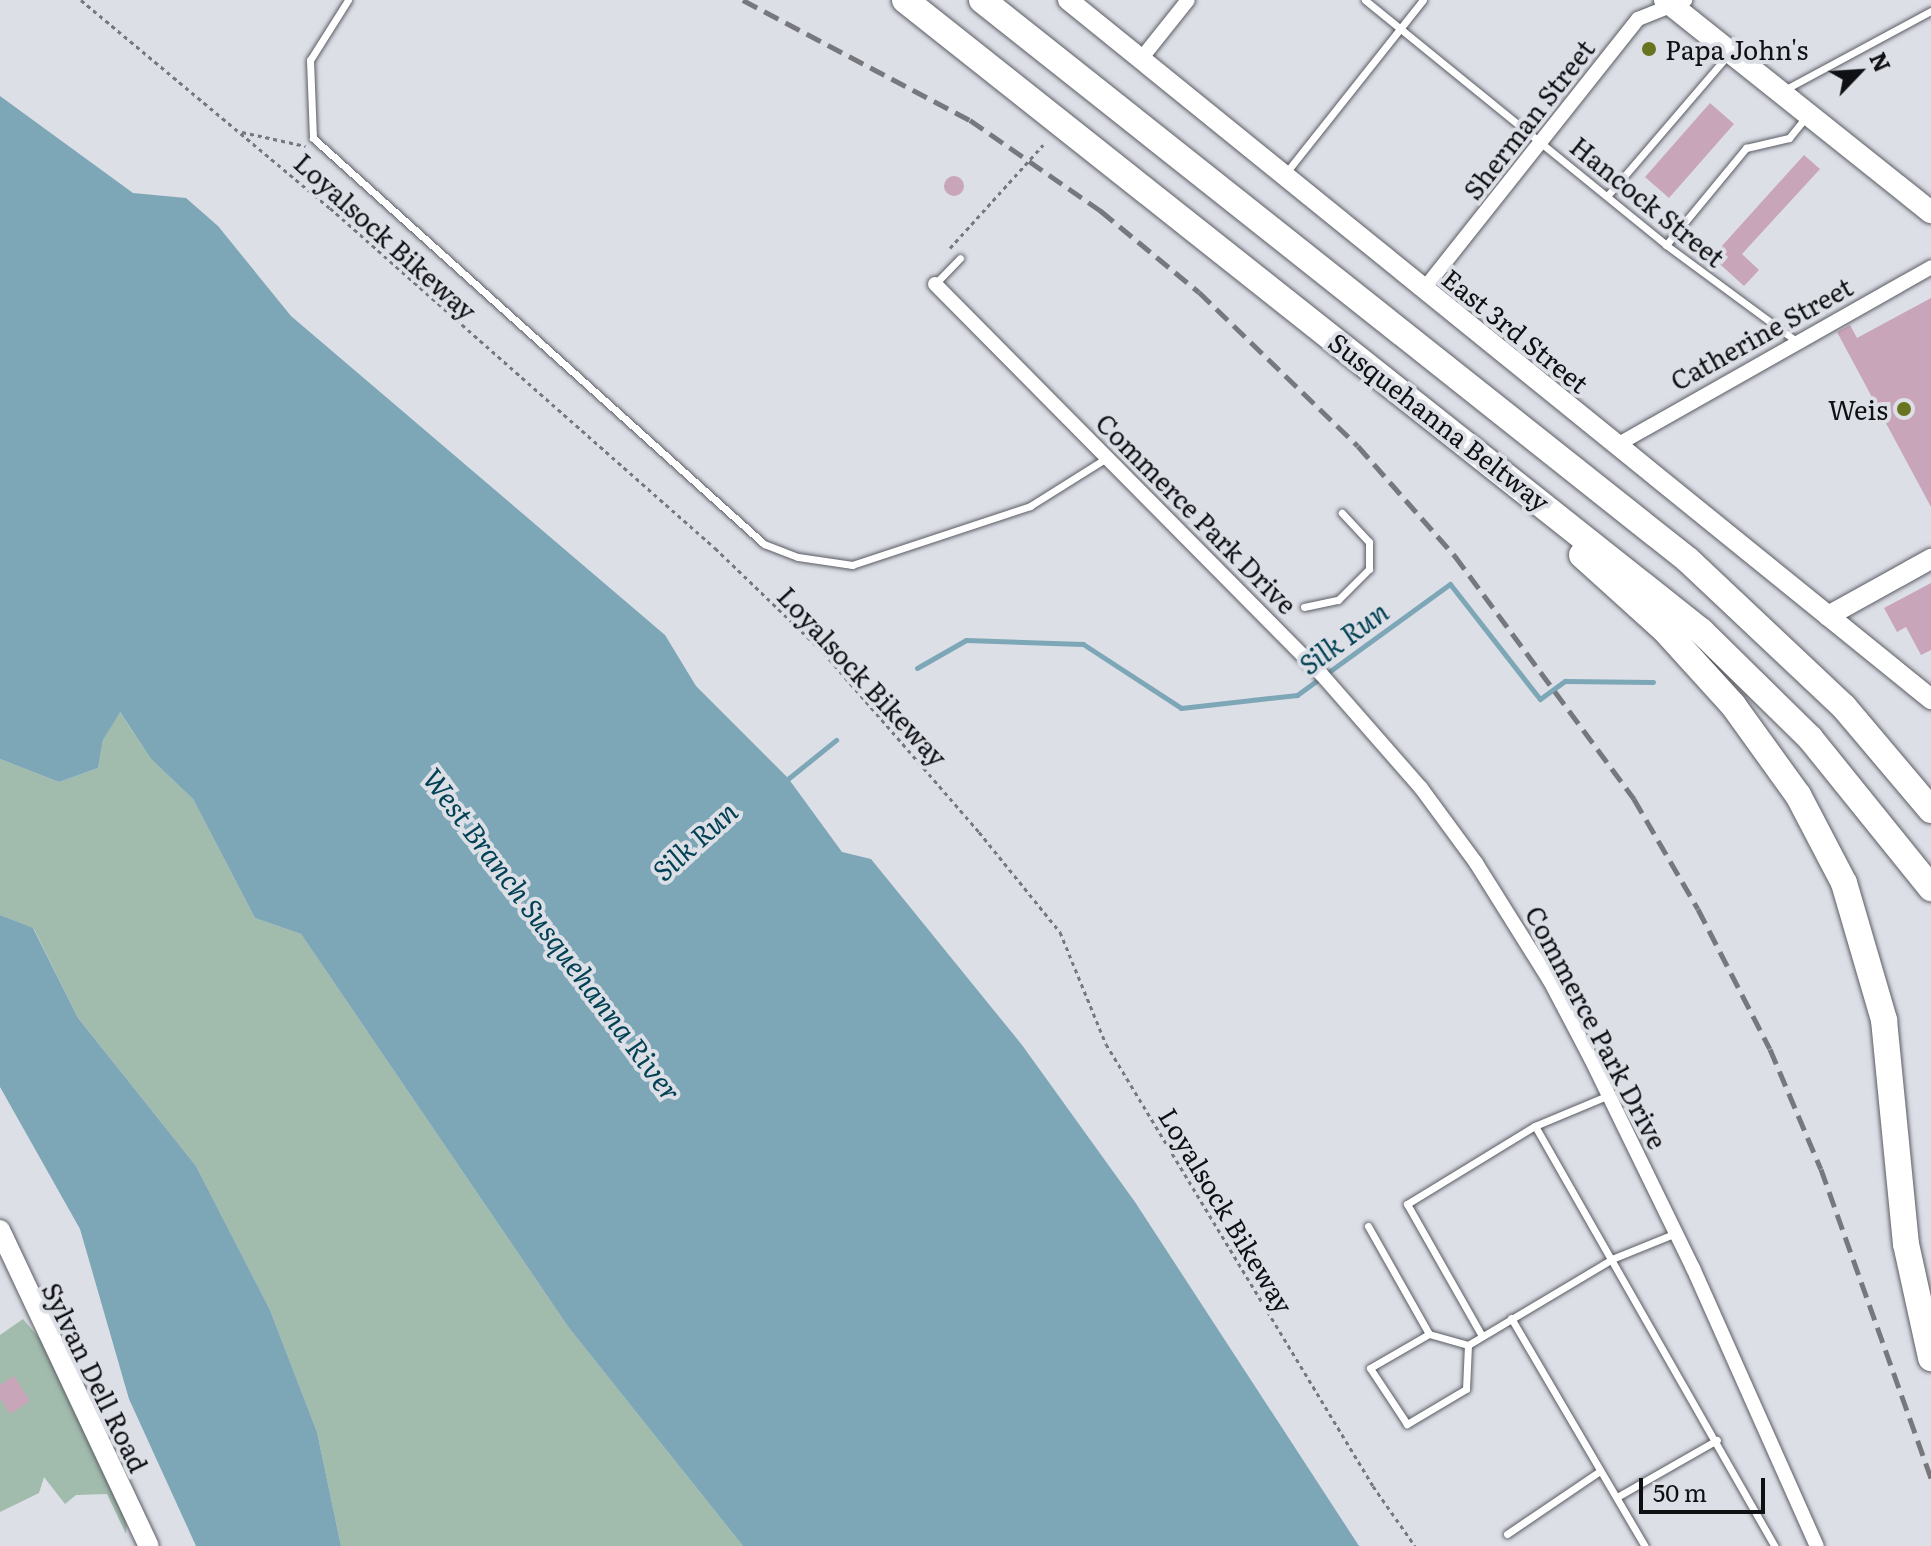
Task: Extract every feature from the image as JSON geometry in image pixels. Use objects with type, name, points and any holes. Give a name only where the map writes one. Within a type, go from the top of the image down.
[{"type":"highway","name":"Susquehanna Beltway","points":[[905,0],[1701,631],[1810,738],[1931,888]]},
{"type":"highway","name":"Susquehanna Beltway","points":[[982,0],[1688,560],[1780,643],[1925,801]]},
{"type":"highway","points":[[1364,361],[1605,574],[1701,668],[1771,754],[1822,837],[1861,928],[1879,994],[1906,1244],[1931,1358]]},
{"type":"main road","name":"East 3rd Street","points":[[1068,0],[1931,699]]},
{"type":"main road","points":[[1674,2],[1730,53],[1931,212]]},
{"type":"main road","points":[[1828,616],[1931,559]]},
{"type":"main road","name":"Sylvan Dell Road","points":[[0,1230],[149,1546]]},
{"type":"street","points":[[1141,59],[1188,0]]},
{"type":"street","name":"Sherman Street","points":[[1424,289],[1638,19],[1674,2]]},
{"type":"street","name":"Catherine Street","points":[[1617,445],[1795,340],[1931,267]]},
{"type":"street","name":"Commerce Park Drive","points":[[935,284],[1313,666],[1421,788],[1476,863],[1550,981],[1609,1095],[1676,1233],[1817,1546]]},
{"type":"lane","points":[[348,0],[310,60],[313,138],[764,544],[798,557],[852,565],[1030,506],[1108,457]]},
{"type":"lane","name":"Hancock Street","points":[[1365,0],[1542,140],[1666,245],[1795,340]]},
{"type":"lane","points":[[1284,175],[1423,0]]},
{"type":"lane","points":[[1780,92],[1931,11]]},
{"type":"lane","points":[[1608,195],[1730,53]]},
{"type":"lane","points":[[1666,245],[1746,148],[1789,138],[1807,114]]},
{"type":"lane","points":[[935,284],[960,258]]},
{"type":"lane","points":[[1304,607],[1338,600],[1369,569],[1369,542],[1342,513]]},
{"type":"lane","points":[[1482,1336],[1407,1204],[1535,1126],[1609,1095]]},
{"type":"lane","points":[[1535,1126],[1775,1546]]},
{"type":"lane","points":[[1368,1226],[1429,1334],[1468,1345],[1612,1259],[1676,1233]]},
{"type":"lane","points":[[1511,1318],[1643,1545]]},
{"type":"lane","points":[[1429,1334],[1370,1368],[1407,1424],[1466,1389],[1468,1345]]},
{"type":"lane","points":[[1617,1497],[1717,1440]]},
{"type":"lane","points":[[1507,1534],[1600,1471]]},
{"type":"path","name":"Loyalsock Bikeway","points":[[81,0],[239,131],[715,548],[824,653],[979,832],[1060,932],[1106,1044],[1365,1474],[1415,1546]]},
{"type":"path","points":[[239,131],[306,146],[313,138]]},
{"type":"path","points":[[950,248],[1043,145]]},
{"type":"green space","points":[[119,711],[151,759],[193,799],[255,918],[301,934],[569,1328],[743,1546],[341,1546],[317,1432],[270,1310],[196,1166],[78,1018],[34,929],[0,915],[0,759],[59,782],[98,768],[103,740]]},
{"type":"green space","points":[[23,1319],[40,1339],[77,1418],[82,1417],[127,1520],[126,1534],[107,1494],[76,1495],[65,1504],[44,1477],[39,1493],[0,1512],[0,1335]]},
{"type":"water","name":"West Branch Susquehanna River","points":[[0,96],[133,193],[186,198],[218,226],[291,316],[665,635],[696,686],[788,778],[842,852],[871,859],[1022,1045],[1135,1202],[1359,1546],[743,1546],[569,1328],[301,934],[255,918],[193,799],[151,759],[120,712],[103,740],[98,768],[59,782],[0,759]]},
{"type":"water","points":[[0,915],[33,928],[78,1018],[196,1166],[270,1310],[317,1432],[341,1546],[196,1546],[129,1399],[80,1229],[0,1087]]},
{"type":"building","points":[[1710,103],[1734,124],[1669,198],[1645,177]]},
{"type":"building","points":[[1804,155],[1820,169],[1742,254],[1759,270],[1744,286],[1712,257]]},
{"type":"building","points":[[954,176],[961,179],[964,186],[961,193],[954,196],[947,193],[944,186],[947,179]]},
{"type":"building","name":"Weis","points":[[1931,298],[1931,507],[1837,332],[1850,325],[1857,338]]},
{"type":"building","points":[[1931,583],[1931,650],[1921,655],[1906,627],[1897,632],[1884,608]]},
{"type":"building","points":[[14,1376],[30,1401],[10,1414],[0,1398],[0,1385]]},
{"type":"waterway","name":"Silk Run","points":[[917,668],[966,640],[1083,644],[1181,708],[1297,695],[1450,584],[1540,699],[1565,681],[1653,682]]},
{"type":"waterway","name":"Silk Run","points":[[784,782],[836,740]]},
{"type":"railway","points":[[743,0],[970,120],[1101,211],[1199,292],[1358,446],[1455,556],[1634,799],[1698,909],[1770,1049],[1821,1169],[1931,1478]]},
{"type":"place","name":"Papa John's","points":[[1649,49]]},
{"type":"place","name":"Weis","points":[[1904,409]]}]
